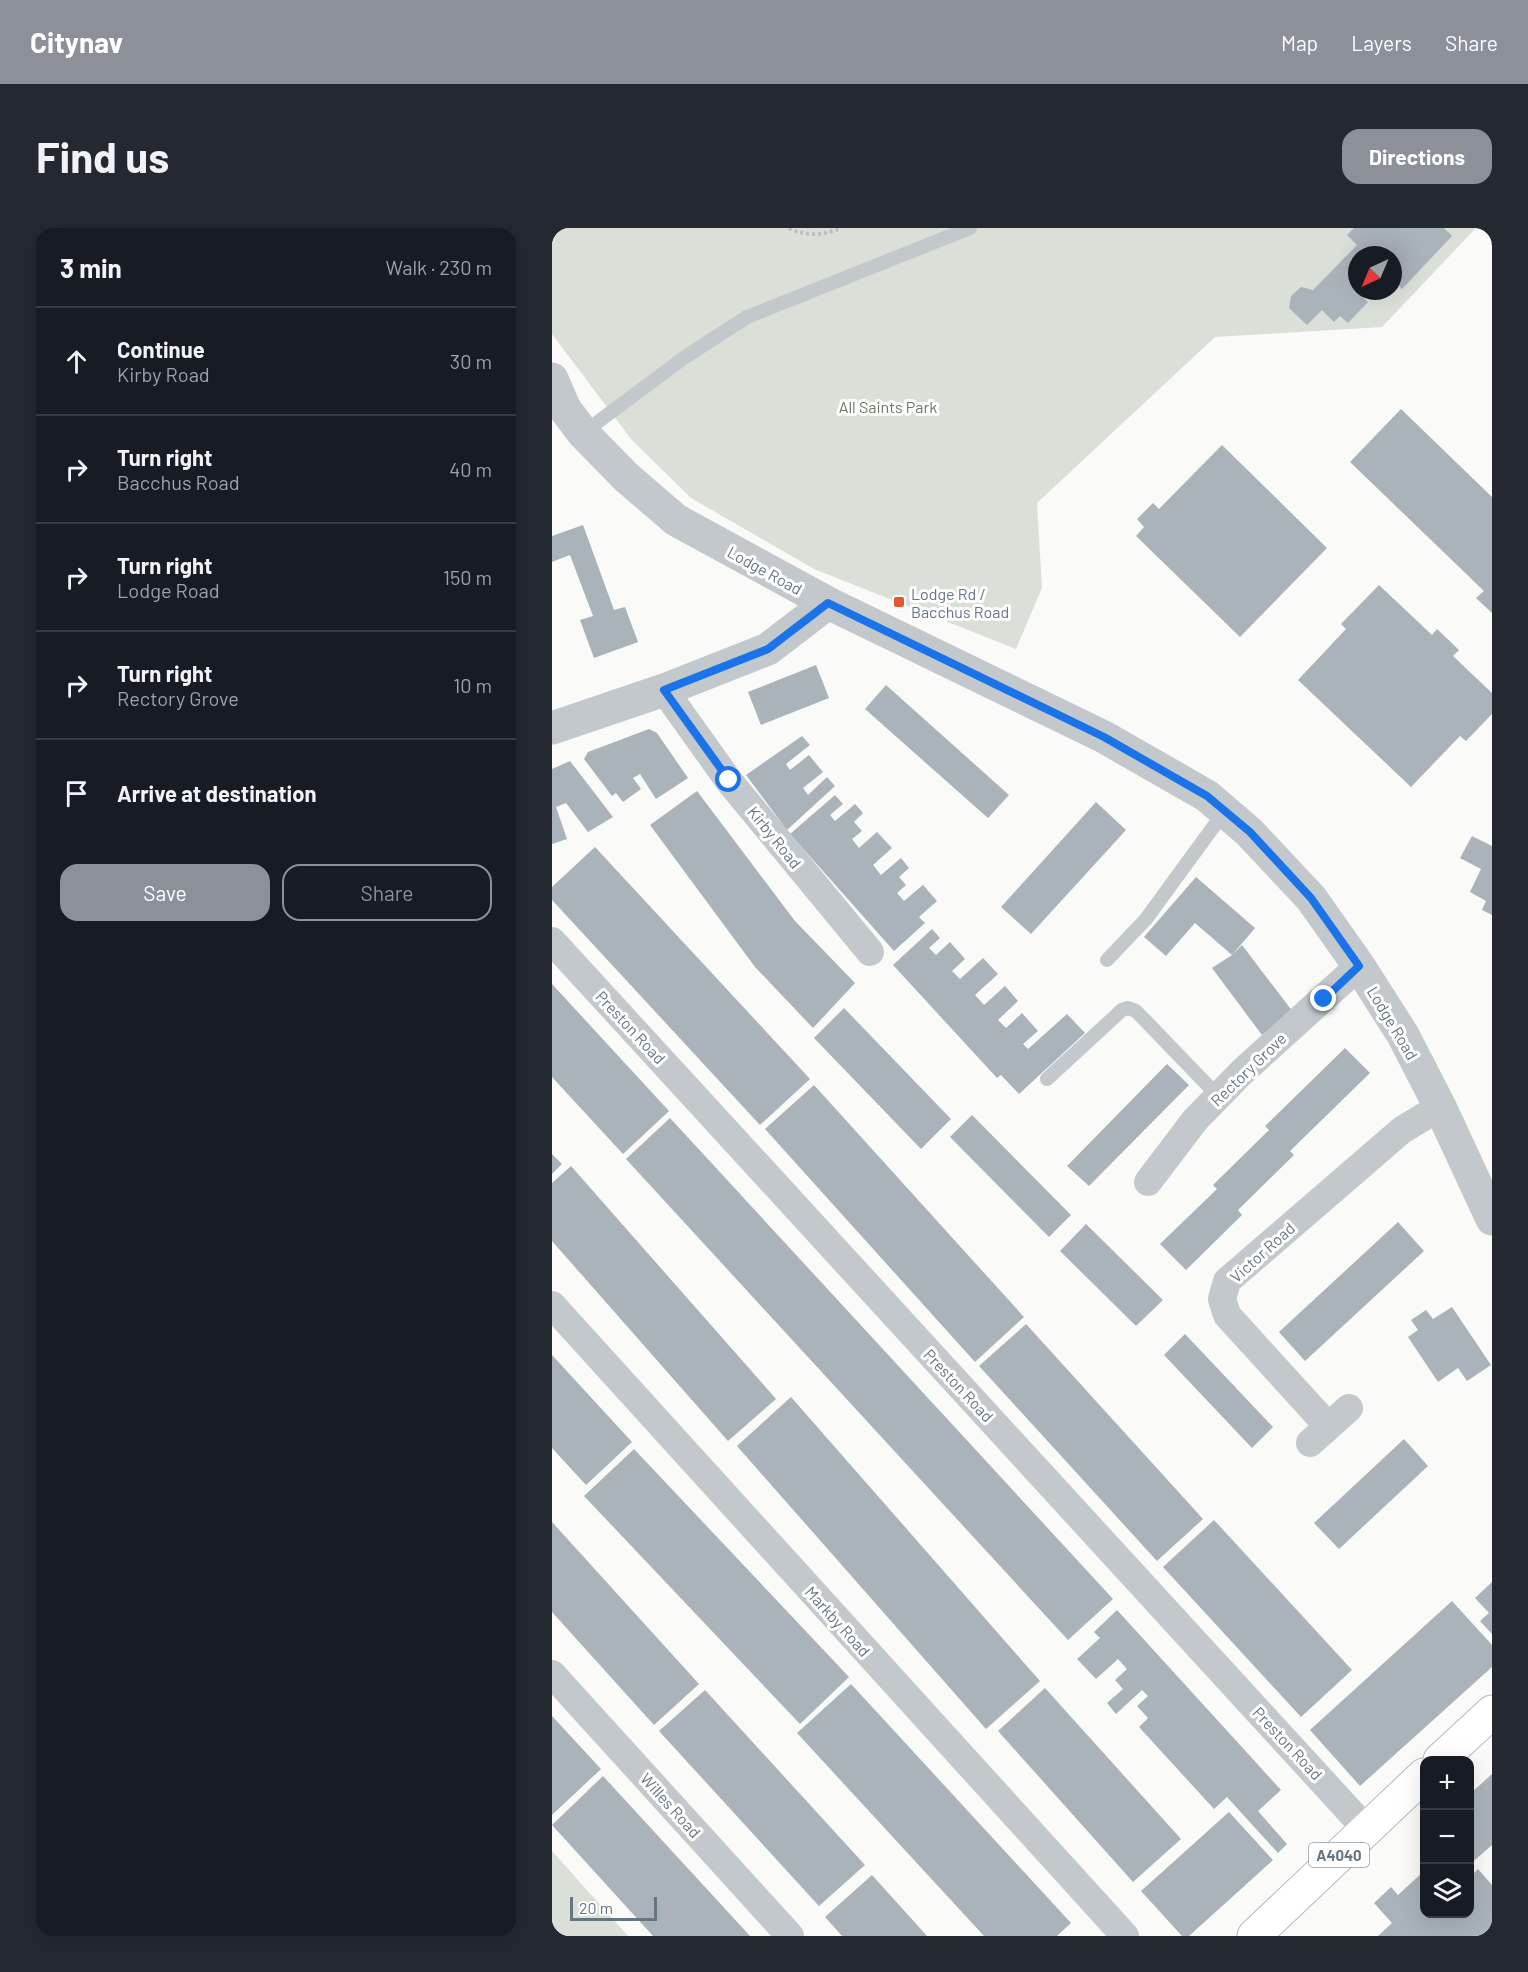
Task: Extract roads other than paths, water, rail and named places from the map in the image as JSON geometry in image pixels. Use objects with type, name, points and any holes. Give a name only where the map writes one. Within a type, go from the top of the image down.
[{"type":"main road","points":[[1445,1756],[1492,1712]]},
{"type":"main road","name":"A4040","points":[[1254,1936],[1420,1780]]},
{"type":"street","name":"Lodge Road","points":[[552,380],[565,409],[583,433],[626,477],[676,520],[828,603],[1104,737],[1207,796],[1250,832],[1311,898],[1359,966],[1403,1035],[1440,1107],[1492,1219]]},
{"type":"street","points":[[552,728],[664,690],[768,649],[828,603]]},
{"type":"street","name":"Kirby Road","points":[[664,690],[729,780],[870,952]]},
{"type":"street","name":"Preston Road","points":[[552,941],[1366,1829]]},
{"type":"street","name":"Rectory Grove","points":[[1148,1182],[1195,1120],[1218,1096],[1359,966]]},
{"type":"street","name":"Victor Road","points":[[1329,1426],[1227,1315],[1222,1299],[1227,1281],[1402,1130],[1440,1107]]},
{"type":"street","name":"Markby Road","points":[[552,1305],[1125,1936]]},
{"type":"street","name":"Willes Road","points":[[552,1674],[790,1936]]},
{"type":"lane","points":[[583,433],[686,357],[747,317],[970,228]]},
{"type":"lane","points":[[1107,960],[1146,919],[1225,811]]},
{"type":"lane","points":[[1047,1079],[1122,1010],[1128,1008],[1136,1011],[1218,1096]]},
{"type":"place","name":"Lodge Rd / Bacchus Road","points":[[899,602]]},
{"type":"park label","name":"All Saints Park","points":[[888,406]]}]
